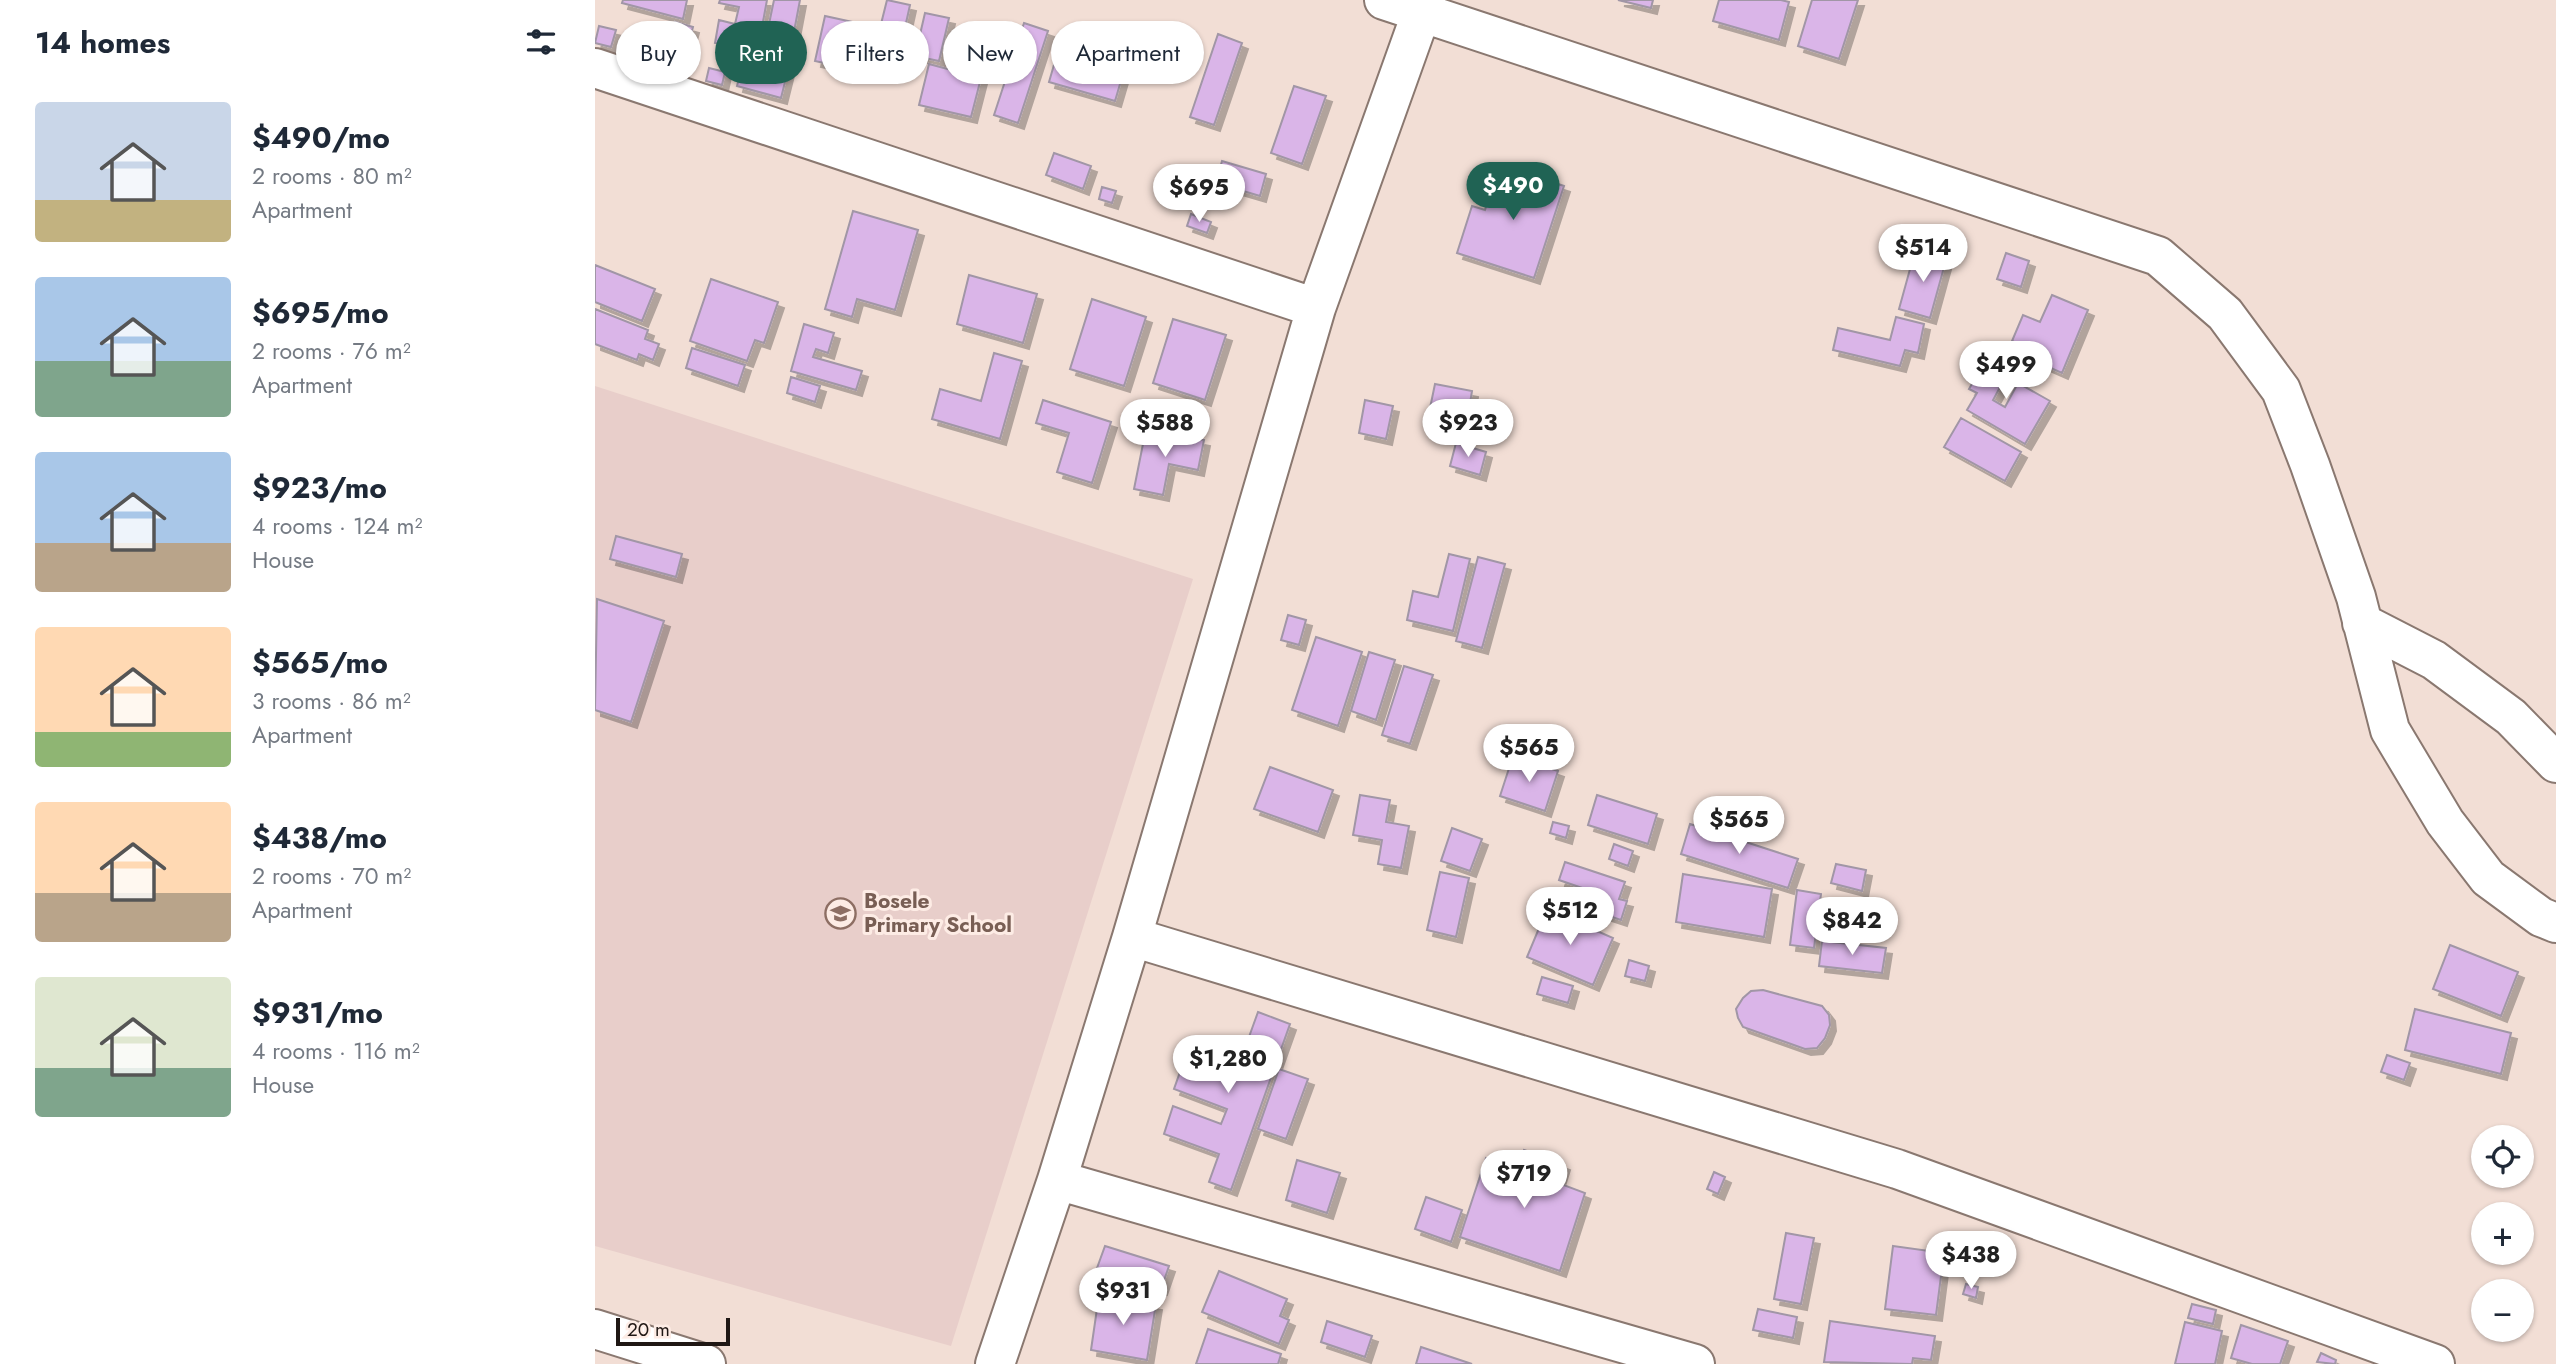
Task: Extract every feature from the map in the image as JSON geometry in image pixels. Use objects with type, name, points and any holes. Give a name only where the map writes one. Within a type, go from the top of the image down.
[{"type":"street","points":[[1384,0],[1424,5],[2158,256],[2225,314],[2281,390],[2356,597],[2390,730],[2445,822],[2488,878],[2540,917],[2556,923]]},
{"type":"street","points":[[995,1364],[1057,1180],[1132,937],[1316,308],[1424,5]]},
{"type":"street","points":[[595,68],[1316,308]]},
{"type":"street","points":[[2362,623],[2434,660],[2511,717],[2556,763]]},
{"type":"street","points":[[1132,937],[1897,1169],[2435,1364]]},
{"type":"street","points":[[1057,1180],[1695,1364]]},
{"type":"street","points":[[595,1329],[706,1364]]},
{"type":"shaded area","name":"Bosele Primary School","points":[[595,386],[1193,579],[951,1346],[595,1246]]},
{"type":"building","points":[[623,0],[687,0],[683,19],[622,3]]},
{"type":"building","points":[[720,0],[767,0],[763,21],[736,21],[739,7],[719,3]]},
{"type":"building","points":[[774,0],[800,0],[796,21],[770,21]]},
{"type":"building","points":[[887,0],[910,5],[906,21],[882,21]]},
{"type":"building","points":[[1618,0],[1653,0],[1651,8]]},
{"type":"building","points":[[1719,0],[1789,2],[1779,40],[1713,21]]},
{"type":"building","points":[[1812,0],[1858,0],[1839,59],[1798,46]]},
{"type":"building","points":[[925,13],[949,18],[948,21],[943,21],[943,44],[939,61],[929,59],[929,21],[923,21]]},
{"type":"building","points":[[825,16],[848,21],[824,21]]},
{"type":"building","points":[[599,26],[616,30],[611,47],[595,43]]},
{"type":"building","points":[[1037,27],[1048,31],[1037,65]]},
{"type":"building","points":[[821,34],[821,62],[815,61]]},
{"type":"building","points":[[1218,34],[1242,43],[1214,125],[1190,117],[1201,84],[1204,84],[1204,76]]},
{"type":"building","points":[[929,64],[943,68],[943,84],[979,84],[971,117],[919,105],[924,84],[929,84]]},
{"type":"building","points":[[709,68],[715,70],[715,83],[706,81]]},
{"type":"building","points":[[738,84],[784,84],[781,98]]},
{"type":"building","points":[[1004,84],[1031,84],[1018,123],[994,115]]},
{"type":"building","points":[[1056,84],[1120,84],[1115,101]]},
{"type":"building","points":[[1294,86],[1326,96],[1302,164],[1271,153]]},
{"type":"building","points":[[1054,153],[1091,166],[1083,189],[1046,175]]},
{"type":"building","points":[[1222,161],[1266,174],[1260,196],[1216,183]]},
{"type":"building","points":[[1500,165],[1564,186],[1534,278],[1457,253],[1472,206],[1485,210]]},
{"type":"building","points":[[1102,187],[1116,191],[1112,203],[1099,199]]},
{"type":"building","points":[[853,211],[918,230],[895,310],[857,299],[852,317],[825,309]]},
{"type":"building","points":[[1191,214],[1211,222],[1207,233],[1187,226]]},
{"type":"building","points":[[1915,251],[1946,260],[1930,318],[1899,309]]},
{"type":"building","points":[[2006,253],[2029,261],[2021,287],[1997,279]]},
{"type":"building","points":[[595,265],[655,289],[642,321],[595,302]]},
{"type":"building","points":[[969,275],[1037,294],[1023,343],[957,324]]},
{"type":"building","points":[[711,279],[778,302],[764,343],[755,340],[747,361],[690,341]]},
{"type":"building","points":[[2052,295],[2088,310],[2062,373],[2019,354],[2022,346],[2012,341],[2023,315],[2040,322]]},
{"type":"building","points":[[1092,299],[1146,317],[1124,386],[1070,369]]},
{"type":"building","points":[[595,309],[648,330],[645,339],[659,344],[653,360],[639,354],[637,360],[595,344]]},
{"type":"building","points":[[1896,317],[1924,324],[1918,353],[1905,350],[1900,366],[1833,350],[1838,328],[1890,340]]},
{"type":"building","points":[[1173,319],[1226,335],[1205,400],[1153,383]]},
{"type":"building","points":[[804,324],[834,333],[828,353],[816,349],[813,357],[862,371],[856,390],[791,371]]},
{"type":"building","points":[[692,348],[745,365],[738,386],[686,368]]},
{"type":"building","points":[[1990,352],[2012,365],[1993,400],[2005,407],[2018,383],[2050,401],[2025,444],[1967,410],[1977,393],[1969,389]]},
{"type":"building","points":[[994,353],[1022,361],[1000,439],[932,419],[940,389],[981,401]]},
{"type":"building","points":[[791,377],[820,386],[815,402],[787,393]]},
{"type":"building","points":[[1435,384],[1472,391],[1468,416],[1430,408]]},
{"type":"building","points":[[1043,400],[1111,422],[1092,483],[1057,472],[1069,433],[1036,423]]},
{"type":"building","points":[[1365,400],[1393,406],[1386,439],[1359,433]]},
{"type":"building","points":[[1961,418],[2021,452],[2005,481],[1944,447]]},
{"type":"building","points":[[1146,429],[1204,440],[1198,470],[1169,464],[1163,495],[1134,489]]},
{"type":"building","points":[[1456,443],[1486,452],[1480,475],[1450,466]]},
{"type":"building","points":[[616,536],[682,554],[676,577],[610,559]]},
{"type":"building","points":[[1449,554],[1470,559],[1453,631],[1407,620],[1413,591],[1438,597]]},
{"type":"building","points":[[1478,557],[1505,564],[1482,648],[1456,641]]},
{"type":"building","points":[[597,599],[664,621],[631,722],[595,710]]},
{"type":"building","points":[[1288,615],[1306,620],[1299,645],[1281,640]]},
{"type":"building","points":[[1316,637],[1362,652],[1338,726],[1292,710]]},
{"type":"building","points":[[1369,652],[1395,660],[1376,720],[1351,711]]},
{"type":"building","points":[[1404,666],[1433,675],[1410,744],[1382,735]]},
{"type":"building","points":[[1513,756],[1558,771],[1545,811],[1500,796]]},
{"type":"building","points":[[1270,767],[1333,790],[1318,832],[1254,809]]},
{"type":"building","points":[[1360,795],[1390,800],[1386,822],[1409,826],[1401,868],[1378,864],[1382,840],[1353,835]]},
{"type":"building","points":[[1597,795],[1657,814],[1648,844],[1588,825]]},
{"type":"building","points":[[1553,822],[1569,826],[1566,838],[1550,833]]},
{"type":"building","points":[[1690,824],[1798,859],[1788,888],[1681,854]]},
{"type":"building","points":[[1452,828],[1482,839],[1470,871],[1441,861]]},
{"type":"building","points":[[1614,844],[1633,851],[1628,866],[1609,859]]},
{"type":"building","points":[[1565,862],[1625,882],[1619,899],[1627,901],[1621,920],[1597,912],[1603,895],[1559,880]]},
{"type":"building","points":[[1836,864],[1866,870],[1862,891],[1831,883]]},
{"type":"building","points":[[1440,872],[1469,878],[1456,937],[1427,930]]},
{"type":"building","points":[[1683,874],[1772,889],[1764,937],[1676,922]]},
{"type":"building","points":[[1797,890],[1821,894],[1814,948],[1790,945]]},
{"type":"building","points":[[1547,909],[1613,938],[1593,985],[1527,957]]},
{"type":"building","points":[[1822,941],[1886,948],[1882,973],[1819,966]]},
{"type":"building","points":[[2450,945],[2518,972],[2501,1016],[2433,989]]},
{"type":"building","points":[[1629,960],[1649,966],[1645,981],[1625,976]]},
{"type":"building","points":[[1542,977],[1573,986],[1568,1003],[1537,994]]},
{"type":"building","points":[[1763,990],[1822,1006],[1829,1015],[1830,1025],[1817,1048],[1805,1049],[1743,1027],[1736,1009],[1751,991]]},
{"type":"building","points":[[2415,1009],[2511,1033],[2501,1074],[2405,1050]]},
{"type":"building","points":[[1258,1012],[1290,1024],[1231,1190],[1209,1182],[1219,1154],[1164,1134],[1173,1106],[1221,1124],[1227,1109],[1174,1089],[1191,1041],[1241,1059]]},
{"type":"building","points":[[2387,1055],[2410,1063],[2404,1080],[2381,1072]]},
{"type":"building","points":[[1279,1069],[1308,1079],[1286,1139],[1258,1129]]},
{"type":"building","points":[[1524,1150],[1564,1164],[1558,1183],[1585,1193],[1560,1271],[1460,1237],[1486,1158],[1518,1169]]},
{"type":"building","points":[[1297,1160],[1340,1173],[1327,1213],[1286,1200]]},
{"type":"building","points":[[1714,1172],[1725,1177],[1718,1194],[1707,1189]]},
{"type":"building","points":[[1426,1197],[1462,1210],[1451,1242],[1415,1229]]},
{"type":"building","points":[[1786,1233],[1814,1238],[1801,1304],[1774,1299]]},
{"type":"building","points":[[1105,1246],[1169,1266],[1161,1289],[1097,1268]]},
{"type":"building","points":[[1893,1246],[1944,1253],[1936,1315],[1885,1309]]},
{"type":"building","points":[[1219,1271],[1287,1299],[1280,1316],[1289,1320],[1279,1344],[1202,1312]]},
{"type":"building","points":[[1966,1284],[1978,1287],[1976,1298],[1963,1294]]},
{"type":"building","points":[[1099,1295],[1156,1304],[1147,1360],[1091,1350]]},
{"type":"building","points":[[2192,1304],[2216,1310],[2213,1324],[2188,1318]]},
{"type":"building","points":[[1758,1309],[1797,1317],[1793,1338],[1753,1330]]},
{"type":"building","points":[[1327,1321],[1372,1336],[1365,1357],[1321,1342]]},
{"type":"building","points":[[1830,1321],[1935,1336],[1931,1360],[1913,1358],[1912,1364],[1824,1362]]},
{"type":"building","points":[[2185,1322],[2222,1331],[2215,1364],[2175,1364]]},
{"type":"building","points":[[2241,1325],[2288,1341],[2280,1364],[2252,1364],[2231,1358]]},
{"type":"building","points":[[1208,1329],[1281,1354],[1278,1364],[1196,1364]]},
{"type":"building","points":[[1421,1347],[1472,1364],[1416,1364]]},
{"type":"building","points":[[2321,1353],[2336,1360],[2335,1364],[2317,1362]]},
{"type":"place","name":"Bosele Primary School","points":[[841,913]]}]
